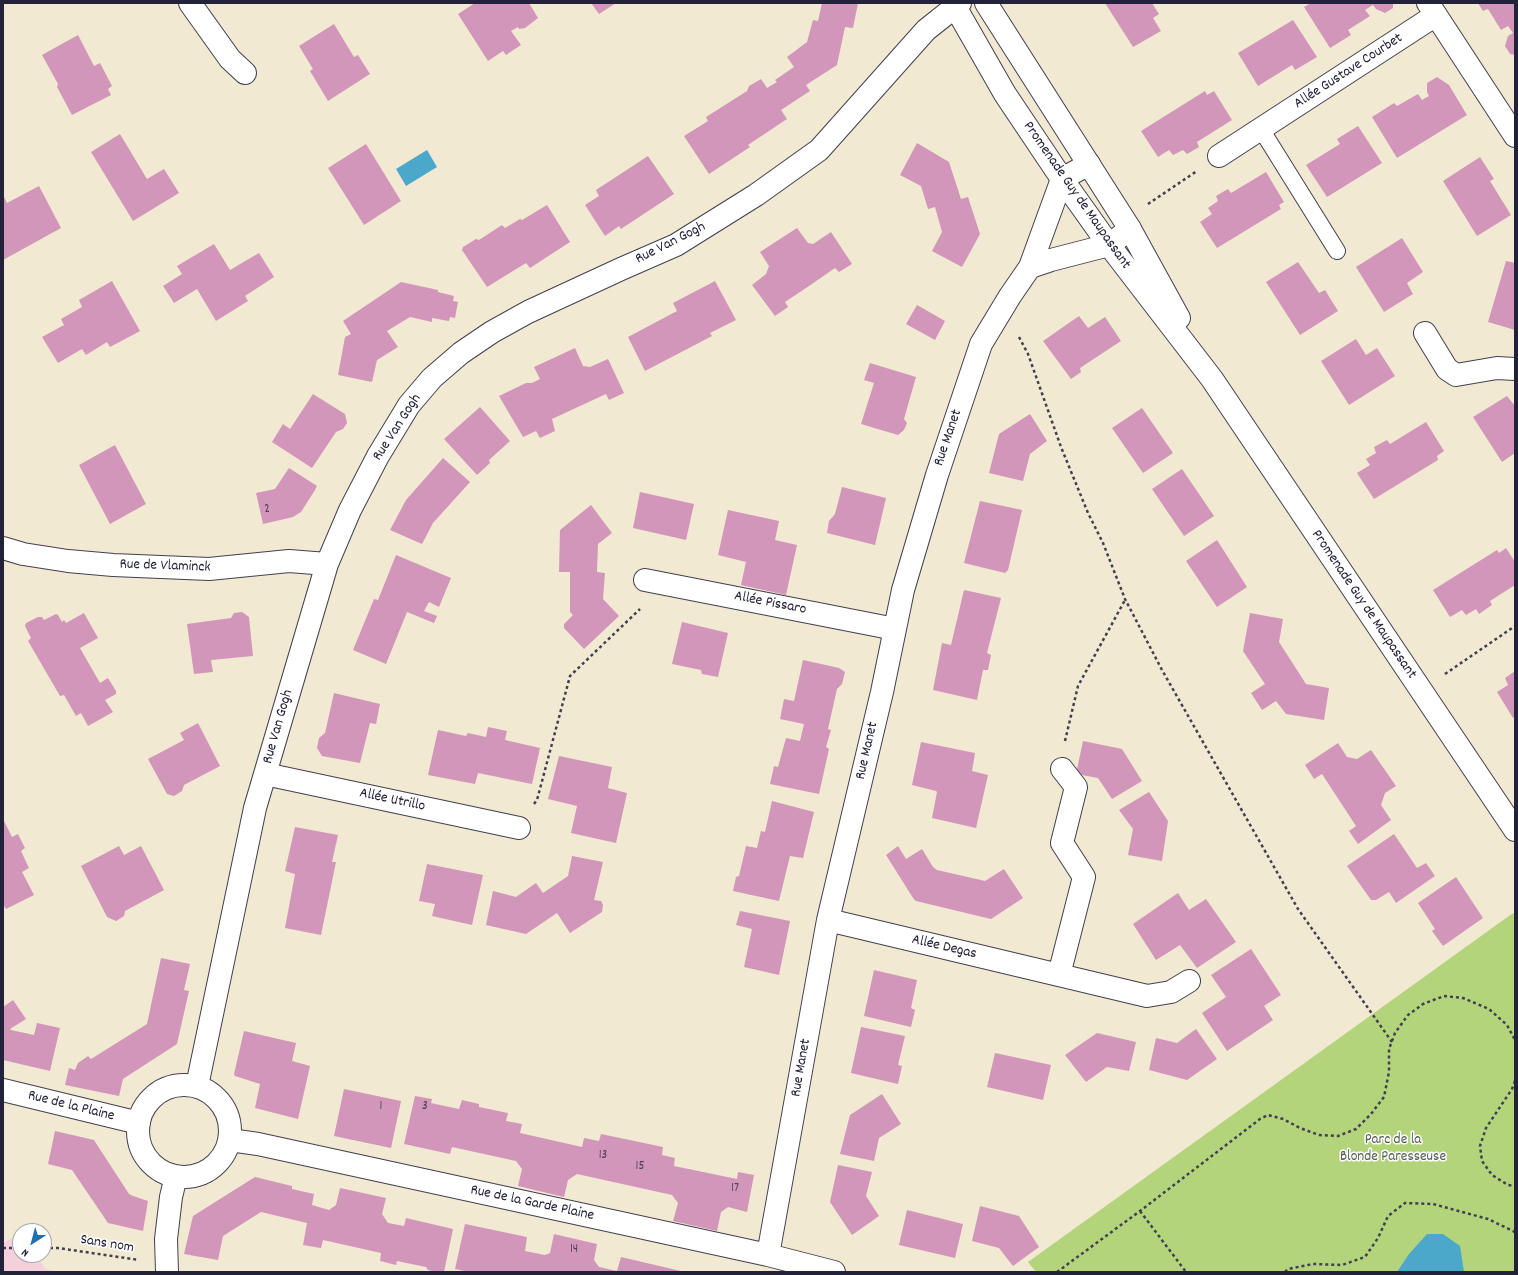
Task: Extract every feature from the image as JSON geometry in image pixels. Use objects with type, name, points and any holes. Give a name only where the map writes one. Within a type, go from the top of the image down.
[{"type":"street","points":[[190,3],[230,59],[245,73]]},
{"type":"street","name":"Promenade Guy de Maupassant","points":[[986,3],[1127,225],[1212,379]]},
{"type":"street","name":"Promenade Guy de Maupassant","points":[[956,4],[1005,94],[1062,179],[1109,245],[1212,379],[1515,830]]},
{"type":"street","name":"Rue Van Gogh","points":[[197,1086],[255,808],[327,564],[350,510],[378,456],[409,405],[432,378],[461,353],[492,332],[528,312],[676,245],[769,186],[820,150],[926,30],[956,4]]},
{"type":"street","points":[[1432,9],[1515,136]]},
{"type":"street","name":"Allée Gustave Courbet","points":[[1219,156],[1261,129],[1432,9]]},
{"type":"street","points":[[1062,179],[1089,164]]},
{"type":"street","name":"Rue Manet","points":[[768,1255],[828,920],[882,692],[903,590],[937,474],[982,344],[1030,267],[1062,179]]},
{"type":"street","points":[[1030,267],[1109,245],[1127,225]]},
{"type":"street","points":[[1425,333],[1447,369],[1456,375],[1497,368],[1515,370]]},
{"type":"street","name":"Rue de Vlaminck","points":[[3,548],[23,554],[68,561],[120,566],[209,569],[289,561],[327,564]]},
{"type":"street","name":"Allée Pissaro","points":[[648,580],[895,629]]},
{"type":"street","points":[[1059,975],[1084,877],[1062,843],[1076,788],[1062,769]]},
{"type":"street","name":"Allée Utrillo","points":[[265,774],[519,828]]},
{"type":"street","name":"Allée Degas","points":[[828,920],[1147,996],[1171,992],[1189,981]]},
{"type":"street","points":[[181,1084],[197,1086],[220,1100],[227,1112],[230,1126],[230,1140],[225,1153],[216,1165],[204,1172],[191,1176],[176,1176],[163,1171],[151,1163],[143,1151],[139,1137],[139,1123],[144,1108],[153,1097],[166,1088],[181,1084]]},
{"type":"street","name":"Rue de la Plaine","points":[[3,1090],[139,1123]]},
{"type":"street","name":"Rue de la Garde Plaine","points":[[230,1140],[768,1255],[834,1272]]},
{"type":"street","points":[[167,1268],[166,1238],[171,1197],[176,1176]]},
{"type":"lane","points":[[1261,129],[1337,251]]},
{"type":"path","points":[[1127,225],[1219,156]]},
{"type":"path","points":[[1003,309],[1028,354],[1061,447],[1088,513],[1103,543],[1125,599],[1209,755],[1298,909],[1392,1042]]},
{"type":"path","points":[[519,828],[537,800],[570,676],[644,606],[648,580]]},
{"type":"path","points":[[1062,769],[1061,756],[1078,686],[1125,599]]},
{"type":"path","points":[[1421,690],[1515,626]]},
{"type":"path","points":[[1057,1272],[1140,1211],[1260,1119],[1268,1115],[1283,1119],[1300,1128],[1319,1135],[1338,1136],[1356,1129],[1371,1114],[1384,1097],[1389,1072],[1389,1049],[1395,1033],[1408,1015],[1424,1004],[1444,996],[1463,998],[1489,1009],[1507,1025],[1515,1040]]},
{"type":"path","points":[[1515,1082],[1486,1128],[1480,1146],[1482,1161],[1492,1175],[1508,1185],[1515,1186]]},
{"type":"path","points":[[1285,1272],[1288,1269],[1313,1264],[1342,1265],[1365,1256],[1378,1238],[1388,1216],[1406,1203],[1433,1204],[1446,1207],[1488,1219],[1515,1232]]},
{"type":"path","points":[[1140,1211],[1186,1272]]},
{"type":"path","name":"Sans nom","points":[[52,1248],[167,1268]]},
{"type":"shaded area","points":[[12,1238],[12,1263],[41,1263],[45,1269],[59,1272],[3,1272],[3,1243]]},
{"type":"green space","name":"Parc de la Blonde Paresseuse","points":[[1513,913],[1515,916],[1515,1272],[1036,1272],[1028,1262]]},
{"type":"water","points":[[427,150],[437,167],[406,186],[396,169]]},
{"type":"water","points":[[1427,1234],[1443,1234],[1460,1246],[1464,1272],[1397,1272],[1409,1254]]},
{"type":"building","points":[[475,3],[529,3],[538,18],[525,28],[519,29],[518,27],[511,31],[521,45],[506,55],[503,51],[488,61],[458,14]]},
{"type":"building","points":[[591,3],[616,3],[599,14]]},
{"type":"building","points":[[822,3],[858,3],[853,28],[845,27],[837,65],[806,85],[810,91],[781,110],[787,119],[748,145],[750,147],[709,174],[684,136],[708,121],[706,117],[747,91],[749,86],[761,79],[767,88],[777,82],[775,80],[794,67],[787,57],[807,42],[813,20],[818,21]]},
{"type":"building","points":[[1105,3],[1152,3],[1159,14],[1153,18],[1161,31],[1133,47]]},
{"type":"building","points":[[1311,3],[1393,3],[1393,8],[1385,13],[1376,9],[1373,5],[1365,10],[1370,16],[1348,30],[1351,35],[1330,48],[1304,7]]},
{"type":"building","points":[[1478,3],[1515,3],[1515,55],[1510,54],[1505,46],[1508,36],[1513,33],[1508,26],[1501,30],[1488,9],[1483,11]]},
{"type":"building","points":[[1293,20],[1317,57],[1295,70],[1292,65],[1258,86],[1238,53]]},
{"type":"building","points":[[334,24],[354,57],[358,55],[370,74],[328,101],[310,71],[313,69],[299,46]]},
{"type":"building","points":[[78,35],[94,66],[100,63],[112,86],[108,89],[111,95],[72,115],[57,87],[58,84],[42,55]]},
{"type":"building","points":[[1437,77],[1449,85],[1467,115],[1397,158],[1372,117],[1394,103],[1397,106],[1418,94],[1422,100],[1429,96],[1427,92],[1427,83]]},
{"type":"building","points":[[1205,91],[1207,95],[1214,91],[1232,120],[1197,142],[1199,147],[1187,154],[1183,150],[1173,155],[1169,150],[1158,157],[1141,131]]},
{"type":"building","points":[[1358,126],[1382,163],[1327,197],[1306,165],[1340,144],[1337,139]]},
{"type":"building","points":[[120,134],[147,179],[164,169],[179,193],[133,221],[91,152]]},
{"type":"building","points":[[917,143],[949,162],[961,199],[968,197],[980,234],[962,267],[932,251],[942,232],[935,207],[928,209],[921,186],[900,175]]},
{"type":"building","points":[[366,144],[401,201],[364,225],[328,168]]},
{"type":"building","points":[[648,156],[674,194],[621,229],[619,226],[605,236],[585,205],[599,196],[596,190]]},
{"type":"building","points":[[1480,157],[1494,179],[1490,181],[1511,215],[1477,236],[1443,181]]},
{"type":"building","points":[[1266,172],[1284,202],[1279,205],[1281,209],[1217,248],[1200,222],[1212,214],[1208,208],[1218,201],[1216,196],[1228,189],[1231,193]]},
{"type":"building","points":[[39,186],[61,228],[3,260],[3,195],[7,203]]},
{"type":"building","points":[[547,205],[570,242],[530,268],[526,263],[487,287],[462,250],[463,247],[476,239],[479,240],[502,225],[505,228],[520,219],[522,220]]},
{"type":"building","points":[[797,228],[808,243],[813,244],[831,232],[852,264],[839,272],[835,268],[785,302],[788,307],[775,316],[752,285],[766,274],[769,266],[760,252]]},
{"type":"building","points":[[1402,238],[1423,272],[1407,283],[1413,294],[1384,312],[1356,267]]},
{"type":"building","points":[[214,244],[230,270],[259,253],[274,277],[245,296],[248,301],[216,321],[197,289],[174,303],[163,286],[182,274],[177,266]]},
{"type":"building","points":[[1506,261],[1515,263],[1515,330],[1488,322]]},
{"type":"building","points":[[1298,262],[1319,293],[1325,290],[1338,311],[1300,335],[1266,282]]},
{"type":"building","points":[[112,281],[140,331],[110,347],[107,342],[86,355],[82,349],[58,363],[42,337],[64,325],[61,319],[82,307],[79,300]]},
{"type":"building","points":[[715,281],[736,320],[710,333],[712,336],[645,371],[628,337],[677,311],[673,303]]},
{"type":"building","points":[[401,282],[438,290],[438,292],[454,296],[453,301],[458,302],[455,318],[450,317],[449,321],[432,318],[432,322],[410,317],[387,331],[398,347],[377,360],[372,382],[338,375],[345,337],[351,334],[343,321]]},
{"type":"building","points":[[917,305],[945,321],[935,340],[906,324]]},
{"type":"building","points":[[1079,316],[1088,328],[1105,317],[1121,341],[1080,368],[1081,372],[1071,379],[1043,341]]},
{"type":"building","points":[[1356,339],[1366,355],[1377,348],[1395,376],[1349,405],[1321,361]]},
{"type":"building","points":[[575,348],[583,366],[590,367],[608,359],[624,393],[609,400],[606,394],[552,419],[555,431],[540,438],[536,431],[523,437],[499,396],[526,383],[532,383],[540,379],[534,367]]},
{"type":"building","points":[[870,363],[916,377],[904,419],[907,423],[904,430],[898,435],[861,424],[874,383],[864,380]]},
{"type":"building","points":[[313,394],[345,414],[347,423],[343,429],[336,432],[312,468],[272,442],[283,424],[290,429]]},
{"type":"building","points":[[1507,396],[1515,406],[1515,453],[1502,462],[1473,417]]},
{"type":"building","points":[[480,407],[510,441],[489,460],[490,463],[477,475],[444,439]]},
{"type":"building","points":[[1142,408],[1173,453],[1143,473],[1112,428]]},
{"type":"building","points":[[1030,414],[1047,441],[1030,454],[1023,481],[989,473],[999,434]]},
{"type":"building","points":[[1426,422],[1444,451],[1437,456],[1438,460],[1374,499],[1357,473],[1370,465],[1366,459],[1376,453],[1374,447],[1387,440],[1390,444]]},
{"type":"building","points":[[115,445],[146,504],[110,524],[79,465]]},
{"type":"building","points":[[443,458],[470,482],[433,523],[422,544],[390,530],[406,500]]},
{"type":"building","points":[[289,468],[317,486],[301,512],[293,517],[263,524],[256,493],[275,489]]},
{"type":"building","points":[[1182,469],[1214,516],[1184,536],[1152,489]]},
{"type":"building","points":[[842,487],[886,498],[875,545],[827,533],[829,521],[835,514]]},
{"type":"building","points":[[640,492],[694,504],[686,540],[633,528]]},
{"type":"building","points":[[980,501],[1022,510],[1008,570],[1005,573],[964,563]]},
{"type":"building","points":[[591,505],[612,533],[598,544],[597,572],[605,573],[603,599],[619,616],[584,649],[564,628],[564,624],[573,615],[570,612],[570,572],[559,572],[560,530]]},
{"type":"building","points":[[728,510],[779,521],[775,540],[797,545],[786,595],[741,585],[746,562],[718,555]]},
{"type":"building","points":[[1217,540],[1247,587],[1217,607],[1186,561]]},
{"type":"building","points":[[1506,548],[1515,562],[1515,585],[1490,601],[1492,605],[1479,614],[1476,609],[1466,615],[1462,610],[1450,617],[1433,590],[1497,550],[1499,553]]},
{"type":"building","points":[[396,555],[451,578],[439,607],[429,602],[424,611],[437,616],[434,623],[407,612],[386,664],[353,650],[374,599],[378,600]]},
{"type":"building","points":[[964,590],[1001,598],[987,653],[991,655],[988,670],[983,670],[977,700],[933,690],[942,643],[951,645]]},
{"type":"building","points":[[242,612],[249,617],[253,656],[211,660],[213,672],[194,674],[187,624],[231,618],[234,613]]},
{"type":"building","points":[[84,613],[98,638],[80,648],[100,683],[108,678],[116,691],[116,694],[105,700],[113,712],[88,726],[81,713],[76,716],[64,695],[60,696],[28,641],[31,638],[25,626],[26,623],[38,617],[42,617],[44,620],[56,614],[62,622],[64,620],[66,623]]},
{"type":"building","points":[[1250,613],[1283,619],[1279,642],[1306,684],[1329,688],[1324,720],[1286,714],[1276,701],[1262,710],[1251,693],[1265,684],[1243,651]]},
{"type":"building","points":[[682,622],[728,633],[718,677],[702,674],[701,670],[672,664]]},
{"type":"building","points":[[803,660],[839,668],[845,672],[842,684],[837,689],[828,729],[831,730],[826,747],[829,749],[819,794],[770,784],[774,766],[778,767],[786,738],[800,741],[804,724],[780,719],[784,699],[794,701]]},
{"type":"building","points":[[1515,671],[1515,717],[1513,718],[1497,692],[1508,685],[1505,678]]},
{"type":"building","points":[[334,693],[380,704],[376,724],[370,723],[360,763],[322,756],[317,748],[319,738],[325,733]]},
{"type":"building","points":[[198,723],[220,766],[184,785],[182,791],[174,796],[167,794],[148,759],[184,740],[180,733]]},
{"type":"building","points":[[488,727],[507,731],[505,740],[540,748],[532,784],[478,773],[475,784],[428,775],[438,730],[466,736],[468,733],[486,737]]},
{"type":"building","points":[[1083,741],[1122,749],[1142,781],[1112,799],[1098,778],[1076,774]]},
{"type":"building","points":[[921,742],[975,753],[972,771],[988,775],[976,828],[932,818],[937,792],[912,785]]},
{"type":"building","points":[[1338,743],[1347,757],[1357,759],[1371,750],[1396,786],[1385,793],[1381,805],[1391,820],[1358,844],[1349,831],[1356,826],[1322,774],[1314,779],[1305,765]]},
{"type":"building","points":[[559,756],[612,767],[608,788],[627,793],[616,843],[571,833],[577,806],[548,799]]},
{"type":"building","points":[[1149,792],[1168,821],[1162,861],[1128,855],[1133,829],[1119,810]]},
{"type":"building","points":[[772,801],[814,812],[803,858],[790,856],[779,901],[733,891],[736,877],[739,876],[746,846],[757,848],[761,831],[765,832]]},
{"type":"building","points":[[3,819],[12,837],[18,834],[25,848],[21,851],[29,868],[22,872],[34,895],[6,909],[3,904]]},
{"type":"building","points":[[295,827],[338,835],[332,862],[336,862],[321,935],[285,928],[295,874],[285,871]]},
{"type":"building","points":[[1394,834],[1417,868],[1426,863],[1435,876],[1396,903],[1389,892],[1376,900],[1371,900],[1347,866]]},
{"type":"building","points":[[119,846],[124,855],[141,846],[164,890],[125,911],[124,916],[116,921],[107,917],[81,866]]},
{"type":"building","points":[[898,846],[906,859],[922,849],[933,867],[937,870],[985,881],[1004,869],[1023,898],[991,919],[916,901],[886,855]]},
{"type":"building","points":[[572,856],[603,862],[594,900],[601,901],[603,905],[602,912],[570,933],[557,913],[526,934],[486,925],[493,891],[516,897],[536,883],[543,893],[568,876]]},
{"type":"building","points":[[427,864],[483,875],[472,925],[432,916],[435,904],[419,901]]},
{"type":"building","points":[[1456,877],[1483,918],[1443,946],[1432,931],[1435,929],[1418,903]]},
{"type":"building","points":[[1178,893],[1189,910],[1206,899],[1236,942],[1197,968],[1180,945],[1156,960],[1133,924]]},
{"type":"building","points":[[740,911],[790,921],[779,975],[744,967],[752,929],[736,925]]},
{"type":"building","points":[[1251,949],[1281,995],[1264,1006],[1273,1020],[1227,1051],[1202,1013],[1226,997],[1211,975]]},
{"type":"building","points":[[161,958],[190,964],[184,990],[189,991],[177,1044],[123,1079],[119,1096],[65,1085],[69,1068],[75,1070],[78,1063],[88,1056],[91,1059],[147,1024]]},
{"type":"building","points":[[874,970],[917,980],[911,1008],[915,1010],[911,1027],[864,1016]]},
{"type":"building","points":[[13,1000],[26,1019],[10,1029],[11,1030],[34,1035],[37,1023],[60,1028],[50,1071],[3,1060],[3,1007]]},
{"type":"building","points":[[861,1027],[905,1036],[898,1065],[902,1066],[898,1084],[851,1073]]},
{"type":"building","points":[[1196,1029],[1217,1059],[1187,1080],[1149,1070],[1156,1038],[1177,1043]]},
{"type":"building","points":[[244,1031],[296,1043],[292,1061],[310,1066],[298,1119],[255,1108],[260,1084],[235,1076],[234,1074]]},
{"type":"building","points":[[1097,1033],[1136,1042],[1129,1071],[1107,1067],[1086,1082],[1065,1055]]},
{"type":"building","points":[[995,1053],[1051,1065],[1043,1100],[987,1087]]},
{"type":"building","points":[[344,1089],[401,1101],[391,1148],[334,1136]]},
{"type":"building","points":[[882,1094],[901,1124],[879,1138],[874,1161],[840,1154],[850,1115]]},
{"type":"building","points":[[415,1096],[432,1099],[431,1103],[459,1109],[462,1100],[479,1104],[479,1107],[508,1113],[506,1121],[522,1124],[520,1133],[582,1147],[584,1138],[599,1141],[601,1134],[663,1147],[662,1155],[675,1158],[674,1166],[737,1179],[738,1172],[754,1175],[747,1212],[728,1207],[721,1212],[717,1231],[673,1221],[678,1203],[672,1195],[577,1174],[568,1180],[564,1197],[518,1186],[522,1169],[516,1161],[452,1147],[450,1154],[404,1144]]},
{"type":"building","points":[[55,1131],[94,1140],[129,1194],[148,1201],[143,1231],[108,1223],[72,1170],[48,1164]]},
{"type":"building","points":[[838,1165],[872,1172],[866,1196],[879,1216],[852,1235],[830,1202]]},
{"type":"building","points":[[255,1177],[292,1186],[292,1189],[314,1194],[312,1205],[329,1210],[336,1205],[340,1188],[386,1198],[382,1214],[388,1223],[404,1226],[406,1218],[453,1229],[444,1272],[436,1272],[428,1270],[426,1267],[397,1261],[396,1265],[380,1261],[381,1253],[323,1240],[321,1248],[303,1245],[307,1223],[261,1212],[223,1236],[218,1260],[184,1254],[193,1216]]},
{"type":"building","points":[[980,1206],[1019,1216],[1039,1247],[1013,1266],[999,1248],[972,1241]]},
{"type":"building","points":[[907,1210],[963,1224],[955,1258],[899,1245]]},
{"type":"building","points":[[465,1224],[527,1237],[525,1251],[545,1255],[550,1253],[554,1234],[597,1244],[594,1260],[599,1267],[617,1271],[621,1257],[685,1272],[469,1272],[455,1269]]}]
